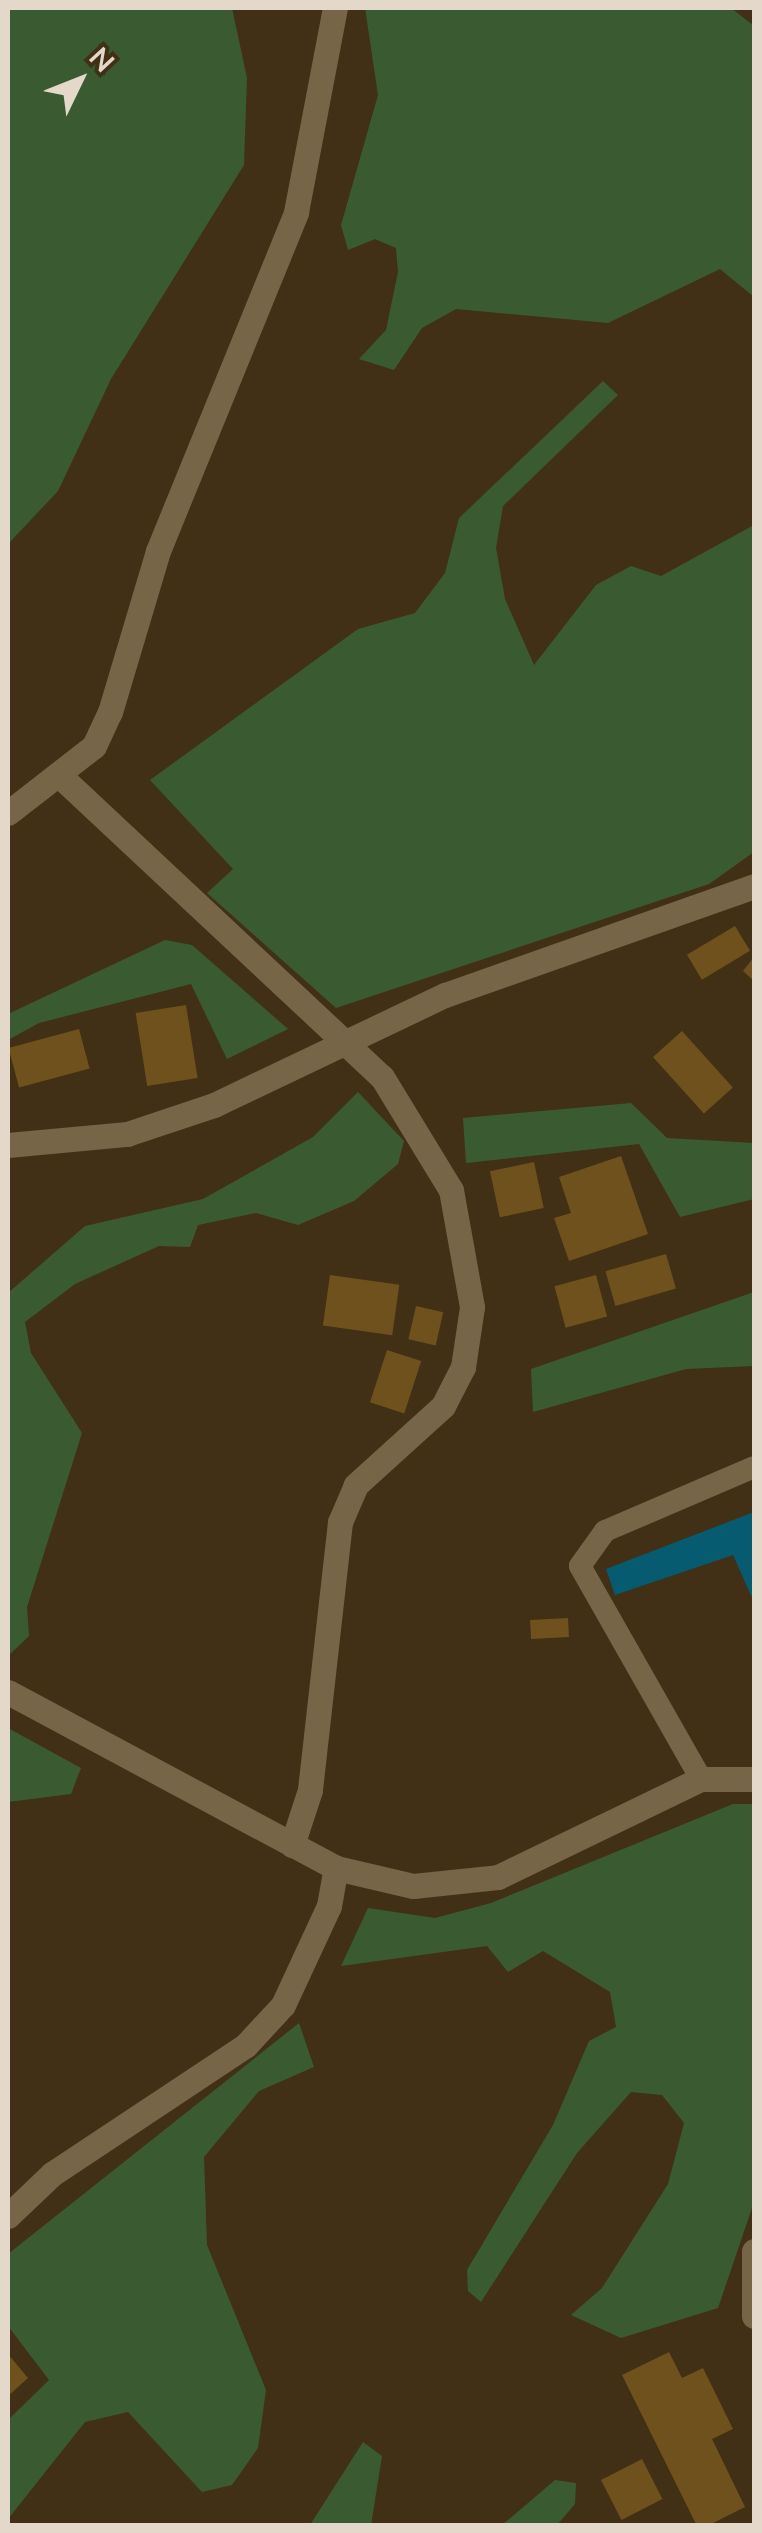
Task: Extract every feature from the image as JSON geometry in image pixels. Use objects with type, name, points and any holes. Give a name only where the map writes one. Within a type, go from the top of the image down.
[{"type":"street","points":[[8,813],[94,746],[110,712],[158,550],[296,212],[335,8]]},
{"type":"street","points":[[59,775],[339,1040],[416,1122],[451,1190],[472,1307],[462,1367],[444,1406],[356,1485],[340,1522],[310,1790],[292,1845]]},
{"type":"street","points":[[8,1144],[127,1134],[214,1105],[339,1040],[754,886]]},
{"type":"street","points":[[8,1692],[336,1868],[413,1886],[498,1877],[701,1778],[754,1778]]},
{"type":"street","points":[[8,2216],[52,2174],[246,2045],[283,2006],[329,1906],[336,1868]]},
{"type":"street","points":[[754,2251],[754,2316]]},
{"type":"lane","points":[[701,1778],[580,1566],[605,1532],[754,1467]]},
{"type":"green space","points":[[8,8],[232,8],[247,78],[244,165],[111,379],[58,491],[8,544]]},
{"type":"green space","points":[[365,8],[731,8],[754,26],[754,297],[720,269],[608,323],[456,309],[422,328],[394,370],[359,359],[386,330],[398,272],[396,248],[375,239],[348,250],[341,225],[378,95]]},
{"type":"green space","points":[[603,381],[618,395],[503,506],[496,548],[505,599],[534,665],[596,585],[631,566],[661,576],[754,525],[754,852],[709,884],[336,1008],[207,893],[233,869],[150,780],[358,629],[415,613],[445,573],[459,518]]},
{"type":"green space","points":[[165,940],[192,945],[288,1029],[227,1059],[191,984],[39,1023],[8,1040],[8,1014]]},
{"type":"green space","points":[[358,1092],[404,1141],[398,1164],[354,1201],[298,1225],[256,1213],[198,1225],[190,1247],[159,1246],[75,1284],[25,1322],[31,1353],[82,1433],[27,1607],[29,1636],[8,1656],[8,1293],[85,1226],[203,1199],[313,1137]]},
{"type":"green space","points":[[631,1103],[667,1138],[754,1143],[754,1199],[680,1217],[639,1144],[466,1163],[463,1118]]},
{"type":"green space","points":[[754,1292],[754,1366],[686,1369],[533,1412],[531,1369]]},
{"type":"green space","points":[[8,1728],[81,1768],[71,1794],[8,1802]]},
{"type":"green space","points":[[733,1804],[754,1804],[754,2202],[718,2308],[621,2338],[571,2315],[602,2288],[668,2184],[684,2123],[662,2095],[631,2092],[577,2153],[481,2302],[468,2291],[467,2270],[553,2125],[589,2041],[616,2027],[610,1992],[543,1951],[508,1972],[487,1946],[341,1966],[368,1908],[435,1918],[491,1903]]},
{"type":"green space","points":[[299,2023],[314,2067],[259,2091],[204,2157],[207,2245],[266,2390],[258,2448],[232,2485],[202,2492],[128,2412],[85,2422],[8,2519],[8,2420],[49,2380],[8,2326],[8,2254]]},
{"type":"green space","points":[[363,2442],[382,2456],[371,2525],[310,2525]]},
{"type":"green space","points":[[555,2480],[576,2483],[575,2504],[557,2525],[502,2525]]},
{"type":"water","points":[[754,1512],[754,1602],[733,1555],[615,1595],[606,1569]]},
{"type":"building","points":[[735,926],[750,951],[702,980],[687,955]]},
{"type":"building","points":[[754,957],[754,981],[743,971]]},
{"type":"building","points":[[186,1005],[198,1078],[147,1086],[136,1013]]},
{"type":"building","points":[[79,1029],[90,1069],[19,1087],[8,1048]]},
{"type":"building","points":[[682,1031],[733,1087],[704,1114],[653,1057]]},
{"type":"building","points":[[621,1156],[648,1234],[569,1261],[554,1218],[571,1213],[559,1177]]},
{"type":"building","points":[[534,1162],[544,1208],[500,1217],[490,1171]]},
{"type":"building","points":[[666,1254],[676,1289],[615,1306],[605,1271]]},
{"type":"building","points":[[330,1275],[399,1285],[392,1335],[323,1326]]},
{"type":"building","points":[[596,1275],[607,1317],[566,1328],[554,1286]]},
{"type":"building","points":[[416,1306],[443,1312],[436,1345],[408,1339]]},
{"type":"building","points":[[387,1350],[421,1361],[404,1413],[370,1402]]},
{"type":"building","points":[[568,1618],[569,1637],[531,1639],[530,1620]]},
{"type":"building","points":[[669,2352],[682,2378],[703,2368],[733,2429],[712,2439],[745,2507],[707,2526],[697,2526],[622,2375]]},
{"type":"building","points":[[8,2354],[28,2378],[8,2396]]},
{"type":"building","points":[[642,2459],[662,2499],[621,2520],[601,2480]]}]
